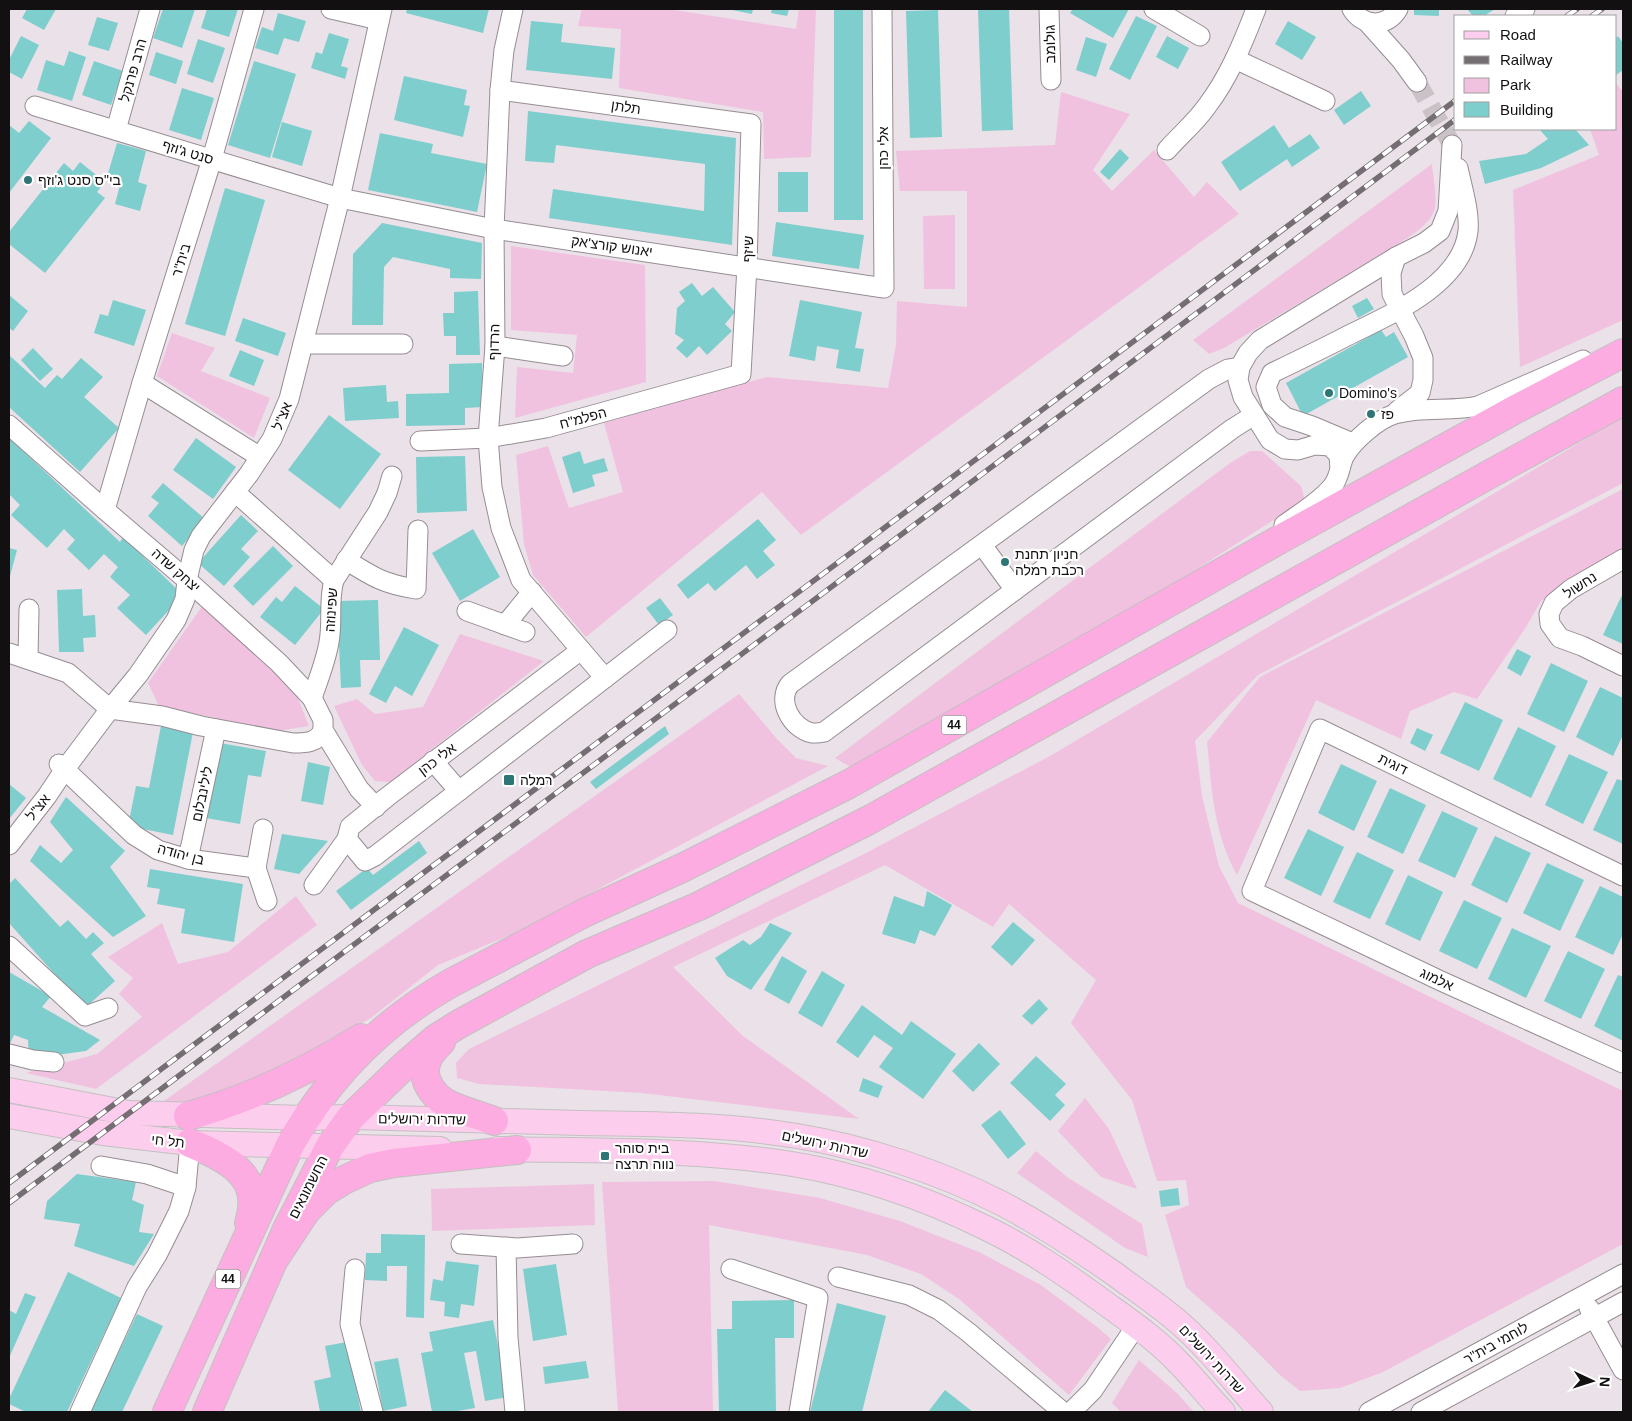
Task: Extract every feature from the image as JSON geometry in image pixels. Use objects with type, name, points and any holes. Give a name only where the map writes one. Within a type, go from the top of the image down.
[{"type":"highway","name":"44","points":[[167,1412],[290,1145],[305,1118],[330,1083],[382,1030],[424,999],[586,912],[682,868],[849,784],[1514,410],[1623,353]]},
{"type":"highway","name":"44","points":[[351,1117],[435,1039],[459,1024],[587,954],[699,906],[869,820],[1490,474],[1623,402]]},
{"type":"highway","points":[[188,1116],[220,1107],[304,1070],[424,999]]},
{"type":"highway","points":[[459,1024],[435,1048],[427,1060],[424,1073],[427,1084],[446,1103],[494,1121]]},
{"type":"highway","name":"החשמונאים","points":[[273,1261],[287,1229],[330,1146],[351,1117]]},
{"type":"highway","points":[[190,1143],[227,1160],[245,1177],[253,1195],[250,1219],[238,1258]]},
{"type":"highway","points":[[273,1261],[306,1211],[326,1191],[363,1171],[394,1163],[516,1150]]},
{"type":"highway","name":"44","points":[[207,1412],[273,1261]]},
{"type":"main road","name":"תל חי","points":[[9,1090],[129,1114],[305,1118]]},
{"type":"main road","name":"תל חי","points":[[9,1116],[103,1133],[190,1143],[330,1146]]},
{"type":"main road","name":"שדרות ירושלים","points":[[305,1118],[351,1117],[685,1124],[798,1136],[853,1148],[901,1162],[1000,1203],[1094,1259],[1175,1320],[1199,1341],[1261,1412]]},
{"type":"main road","name":"שדרות ירושלים","points":[[330,1146],[683,1153],[793,1165],[846,1176],[902,1193],[987,1228],[1078,1283],[1157,1342],[1178,1361],[1223,1412]]},
{"type":"main road","points":[[1235,1383],[1259,1407],[1270,1412]]},
{"type":"street","name":"הרב פרנקל","points":[[116,130],[150,9]]},
{"type":"street","name":"בית\"ר","points":[[105,510],[142,383],[212,159],[254,9]]},
{"type":"street","points":[[331,9],[381,14]]},
{"type":"street","name":"הרדוף","points":[[513,9],[504,50],[500,90],[494,229],[495,346],[488,438],[492,486],[501,528],[521,580],[605,678]]},
{"type":"street","name":"אלי כהן","points":[[882,9],[884,288]]},
{"type":"street","name":"גולומב","points":[[1049,9],[1051,80]]},
{"type":"street","points":[[1154,9],[1200,36]]},
{"type":"street","points":[[1167,150],[1206,108],[1229,73],[1256,9]]},
{"type":"street","points":[[1352,9],[1356,15],[1368,23],[1401,60],[1416,82]]},
{"type":"street","points":[[1368,23],[1377,24],[1385,22],[1398,9]]},
{"type":"street","points":[[1398,9],[1395,25],[1395,42],[1401,60]]},
{"type":"street","name":"אצ\"ל","points":[[9,845],[48,796],[110,709],[138,675],[176,620],[185,599],[194,550],[201,536],[272,439],[289,399],[340,198],[381,14]]},
{"type":"street","points":[[1235,59],[1325,101]]},
{"type":"street","name":"תלתן","points":[[500,90],[751,124]]},
{"type":"street","name":"סנט ג'וזף","points":[[35,106],[340,198]]},
{"type":"street","name":"שיזף","points":[[742,374],[751,124]]},
{"type":"street","points":[[1340,469],[1339,454],[1330,446],[1315,445],[1298,450],[1285,449],[1270,440],[1243,397],[1238,380],[1240,366],[1248,353],[1260,340],[1396,257],[1424,243],[1440,231],[1448,211],[1452,145],[1466,204],[1468,231],[1462,254],[1446,276],[1400,310],[1272,373],[1266,387],[1272,404],[1284,417],[1312,426],[1353,444]]},
{"type":"street","name":"יאנוש קורצ'אק","points":[[340,198],[494,229],[884,288]]},
{"type":"street","points":[[1174,600],[1300,514],[1326,493],[1334,484],[1345,456],[1353,444],[1374,426],[1394,414],[1420,393],[1423,380],[1423,358],[1392,294],[1390,283],[1396,257]]},
{"type":"street","points":[[1394,414],[1422,409],[1462,409],[1478,406],[1623,342]]},
{"type":"street","points":[[303,344],[403,344]]},
{"type":"street","points":[[495,346],[563,356]]},
{"type":"street","points":[[1240,366],[1228,369],[1209,379],[790,684],[784,696],[788,712],[793,721],[807,731],[813,733],[824,732],[1232,429],[1254,415]]},
{"type":"street","name":"הפלמ\"ח","points":[[420,441],[488,438],[546,428],[742,374]]},
{"type":"street","points":[[142,383],[260,457]]},
{"type":"street","name":"יצחק שדה","points":[[9,425],[279,663],[312,698],[322,720],[319,735]]},
{"type":"street","name":"שפינוזה","points":[[312,698],[323,668],[329,641],[330,592],[334,580],[378,512],[387,493],[392,476]]},
{"type":"street","points":[[235,492],[334,580]]},
{"type":"street","points":[[346,560],[375,578],[394,586],[416,589],[418,530]]},
{"type":"street","points":[[982,545],[1015,590]]},
{"type":"street","name":"נחשול","points":[[1623,559],[1571,589],[1554,603],[1549,614],[1550,624],[1560,638],[1582,646],[1623,666]]},
{"type":"street","points":[[505,625],[532,592]]},
{"type":"street","points":[[28,659],[29,609]]},
{"type":"street","points":[[467,611],[525,632]]},
{"type":"street","points":[[347,839],[365,861],[375,856],[667,630]]},
{"type":"street","name":"אלי כהן","points":[[314,885],[347,839],[350,827],[581,650]]},
{"type":"street","points":[[9,653],[68,672],[77,687],[110,709],[162,716],[216,729],[293,743],[306,743],[319,735],[335,751],[359,789],[376,807]]},
{"type":"street","points":[[138,675],[142,700],[149,708],[162,716]]},
{"type":"street","name":"לילינבלום","points":[[188,858],[216,729]]},
{"type":"street","name":"דוגית","points":[[1252,891],[1320,729],[1623,876]]},
{"type":"street","points":[[433,762],[459,791]]},
{"type":"street","name":"אצ\"ל","points":[[9,825],[39,788],[72,763]]},
{"type":"street","name":"בן יהודה","points":[[72,763],[134,835],[158,850],[188,858],[256,868]]},
{"type":"street","points":[[263,829],[256,868],[267,901]]},
{"type":"street","name":"אלמוג","points":[[1252,891],[1441,981],[1623,1063]]},
{"type":"street","points":[[9,946],[85,1016],[108,1008]]},
{"type":"street","points":[[9,1054],[33,1060],[54,1062]]},
{"type":"street","points":[[80,1412],[137,1287],[158,1255],[179,1211],[186,1187],[190,1143]]},
{"type":"street","points":[[100,1166],[147,1174],[186,1187]]},
{"type":"street","points":[[461,1244],[517,1248],[573,1244]]},
{"type":"street","points":[[506,1247],[508,1338],[515,1412]]},
{"type":"street","points":[[355,1269],[350,1324],[373,1412]]},
{"type":"street","points":[[731,1269],[818,1298],[799,1412]]},
{"type":"street","name":"לוחמי בית\"ר","points":[[1369,1412],[1623,1274]]},
{"type":"street","points":[[838,1277],[909,1295],[939,1310],[1063,1412]]},
{"type":"street","points":[[1584,1295],[1594,1318],[1623,1370]]},
{"type":"street","name":"לוחמי בית\"ר","points":[[1421,1412],[1623,1302]]},
{"type":"street","points":[[1071,1412],[1093,1390],[1136,1326]]},
{"type":"green space","points":[[582,9],[668,9],[796,29],[799,9],[816,9],[811,157],[764,159],[763,112],[619,88],[621,29],[578,26]]},
{"type":"green space","points":[[1617,85],[1623,91],[1623,320],[1520,367],[1513,190],[1599,155],[1590,130],[1617,130]]},
{"type":"green space","points":[[1061,92],[1130,114],[1093,170],[1112,191],[1154,150],[1194,197],[1207,182],[1239,214],[801,535],[762,492],[586,637],[533,575],[524,544],[516,455],[548,446],[569,508],[623,492],[604,423],[767,377],[888,388],[896,345],[897,301],[967,307],[967,191],[900,191],[896,151],[1055,145]]},
{"type":"green space","points":[[1432,164],[1435,194],[1434,211],[1426,223],[1406,239],[1224,348],[1209,354],[1193,340]]},
{"type":"green space","points":[[955,215],[955,289],[924,289],[923,216]]},
{"type":"green space","points":[[511,246],[645,265],[646,382],[515,418],[517,367],[573,373],[577,335],[511,330]]},
{"type":"green space","points":[[172,333],[215,348],[201,371],[270,398],[254,438],[157,376]]},
{"type":"green space","points":[[1623,417],[1623,483],[1258,675],[1195,741],[1202,796],[1219,866],[1238,903],[1623,1091],[1623,1244],[1383,1372],[1340,1388],[1300,1391],[1280,1375],[1236,1331],[1186,1287],[1165,1215],[1189,1205],[1186,1180],[1157,1181],[1132,1100],[1071,1023],[1096,980],[1009,904],[993,927],[885,865],[673,967],[743,1036],[859,1119],[642,1093],[479,1084],[457,1078],[456,1063],[469,1049],[862,855],[1050,756]]},
{"type":"green space","points":[[1250,451],[1262,451],[1301,486],[1305,500],[1136,608],[852,768],[835,758],[1230,463]]},
{"type":"green space","points":[[1623,489],[1623,552],[1541,601],[1526,627],[1477,699],[1454,692],[1410,711],[1401,739],[1316,700],[1237,875],[1229,859],[1218,826],[1212,794],[1207,742],[1260,677]]},
{"type":"green space","points":[[203,605],[268,662],[297,696],[309,726],[277,731],[159,706],[148,683]]},
{"type":"green space","points":[[460,634],[544,661],[390,782],[375,781],[362,765],[334,706],[357,699],[375,714],[423,707]]},
{"type":"green space","points":[[739,694],[777,739],[796,758],[828,766],[518,932],[438,965],[371,1018],[270,1072],[215,1097],[191,1103],[161,1103]]},
{"type":"green space","points":[[296,896],[317,925],[96,1089],[26,1073],[97,1054],[142,1017],[119,994],[133,978],[108,957],[162,923],[178,964],[228,952]]},
{"type":"green space","points":[[1085,1098],[1109,1129],[1137,1189],[1101,1177],[1058,1131]]},
{"type":"green space","points":[[1036,1151],[1067,1177],[1142,1224],[1148,1257],[1125,1248],[1017,1173]]},
{"type":"green space","points":[[715,1181],[820,1198],[900,1221],[979,1252],[1041,1285],[1111,1339],[1069,1395],[959,1299],[921,1274],[867,1255],[709,1225],[713,1412],[618,1412],[602,1182]]},
{"type":"green space","points":[[594,1184],[595,1225],[432,1231],[431,1189]]},
{"type":"green space","points":[[1139,1360],[1178,1394],[1194,1412],[1121,1412],[1112,1403]]},
{"type":"building","points":[[27,9],[56,9],[44,30],[22,18]]},
{"type":"building","points":[[163,9],[195,9],[182,48],[153,38]]},
{"type":"building","points":[[207,9],[238,9],[229,37],[201,28]]},
{"type":"building","points":[[407,9],[489,9],[483,33],[406,13]]},
{"type":"building","points":[[727,9],[753,9],[752,14]]},
{"type":"building","points":[[772,9],[789,9],[787,16],[771,13]]},
{"type":"building","points":[[834,9],[863,9],[863,220],[834,220]]},
{"type":"building","points":[[978,9],[1009,9],[1013,130],[982,131]]},
{"type":"building","points":[[1073,9],[1129,9],[1113,38],[1070,13]]},
{"type":"building","points":[[1414,9],[1439,9],[1439,16],[1414,15]]},
{"type":"building","points":[[1467,9],[1495,9],[1486,15],[1472,15]]},
{"type":"building","points":[[938,10],[942,137],[910,138],[906,11]]},
{"type":"building","points":[[278,13],[306,21],[299,42],[284,38],[278,55],[255,48],[262,27],[273,31]]},
{"type":"building","points":[[1136,16],[1157,26],[1130,80],[1109,69]]},
{"type":"building","points":[[97,17],[118,23],[109,51],[88,45]]},
{"type":"building","points":[[531,21],[563,24],[561,42],[615,48],[612,79],[526,70]]},
{"type":"building","points":[[1288,21],[1316,37],[1302,60],[1275,44]]},
{"type":"building","points":[[329,33],[349,39],[341,66],[348,68],[345,79],[311,68],[316,52],[322,54]]},
{"type":"building","points":[[21,36],[39,45],[22,79],[9,72],[9,60]]},
{"type":"building","points":[[1167,36],[1189,48],[1178,69],[1156,57]]},
{"type":"building","points":[[1086,37],[1107,44],[1096,77],[1076,70]]},
{"type":"building","points":[[1617,37],[1623,43],[1623,70],[1617,74]]},
{"type":"building","points":[[198,39],[225,48],[213,83],[187,74]]},
{"type":"building","points":[[69,51],[86,57],[72,101],[37,90],[46,60],[64,66]]},
{"type":"building","points":[[156,52],[183,61],[176,84],[149,75]]},
{"type":"building","points":[[94,61],[123,71],[111,105],[82,95]]},
{"type":"building","points":[[254,61],[296,74],[270,158],[228,145]]},
{"type":"building","points":[[404,76],[467,90],[464,105],[470,106],[463,137],[394,120]]},
{"type":"building","points":[[182,88],[214,98],[201,140],[169,130]]},
{"type":"building","points":[[1361,91],[1371,106],[1344,125],[1334,110]]},
{"type":"building","points":[[528,111],[736,138],[732,245],[549,218],[553,189],[704,211],[705,164],[556,145],[554,163],[525,161]]},
{"type":"building","points":[[29,121],[51,138],[9,193],[9,125],[19,133]]},
{"type":"building","points":[[282,122],[312,131],[302,166],[272,157]]},
{"type":"building","points":[[1274,125],[1289,148],[1310,134],[1320,148],[1292,167],[1287,159],[1240,191],[1221,162]]},
{"type":"building","points":[[1540,130],[1576,130],[1589,145],[1541,168],[1485,184],[1479,161],[1526,154],[1548,139]]},
{"type":"building","points":[[380,133],[433,144],[431,153],[487,164],[477,212],[368,190]]},
{"type":"building","points":[[117,143],[146,151],[138,182],[147,185],[140,211],[115,204],[121,181],[107,177]]},
{"type":"building","points":[[1120,149],[1129,158],[1109,180],[1100,172]]},
{"type":"building","points":[[80,162],[105,182],[97,192],[105,198],[45,273],[9,244],[9,232],[64,163],[73,171]]},
{"type":"building","points":[[778,172],[808,172],[808,212],[778,212]]},
{"type":"building","points":[[225,188],[265,200],[225,336],[185,324]]},
{"type":"building","points":[[776,222],[864,235],[859,269],[772,256]]},
{"type":"building","points":[[382,223],[482,243],[481,279],[450,278],[450,269],[393,257],[384,267],[383,325],[352,325],[353,254]]},
{"type":"building","points":[[692,283],[702,296],[713,287],[735,312],[725,324],[732,331],[707,355],[699,346],[687,358],[676,348],[684,340],[675,334],[677,308],[685,301],[679,292]]},
{"type":"building","points":[[478,291],[480,355],[456,355],[456,336],[444,336],[443,313],[454,313],[454,292]]},
{"type":"building","points":[[9,295],[28,311],[13,331],[9,328]]},
{"type":"building","points":[[1367,298],[1374,309],[1358,318],[1352,306]]},
{"type":"building","points":[[113,300],[146,310],[134,346],[94,333],[100,314],[108,316]]},
{"type":"building","points":[[800,300],[862,312],[855,348],[864,349],[860,372],[836,368],[839,350],[817,346],[815,361],[789,356]]},
{"type":"building","points":[[243,318],[286,333],[278,356],[235,341]]},
{"type":"building","points":[[1381,330],[1386,337],[1394,332],[1408,357],[1303,416],[1286,383]]},
{"type":"building","points":[[33,348],[53,369],[40,381],[21,360]]},
{"type":"building","points":[[240,350],[264,360],[254,386],[229,376]]},
{"type":"building","points":[[9,355],[45,388],[57,375],[62,379],[81,358],[103,377],[84,397],[119,428],[80,472],[9,407]]},
{"type":"building","points":[[482,363],[483,407],[465,408],[465,425],[406,426],[406,394],[449,393],[449,364]]},
{"type":"building","points":[[386,385],[387,402],[398,401],[399,418],[345,421],[343,388]]},
{"type":"building","points":[[329,415],[381,454],[340,509],[288,470]]},
{"type":"building","points":[[9,438],[120,542],[123,537],[183,595],[146,635],[117,608],[130,595],[110,577],[118,567],[104,554],[89,570],[67,549],[75,540],[64,529],[47,548],[11,515],[20,505],[9,494]]},
{"type":"building","points":[[196,438],[236,467],[213,499],[173,470]]},
{"type":"building","points":[[580,451],[584,464],[604,458],[608,471],[592,475],[595,486],[573,493],[562,457]]},
{"type":"building","points":[[465,456],[467,511],[417,513],[416,457]]},
{"type":"building","points":[[163,483],[205,519],[182,546],[148,516],[159,503],[151,497]]},
{"type":"building","points":[[241,515],[258,531],[241,549],[250,557],[224,586],[198,563]]},
{"type":"building","points":[[758,519],[776,540],[763,551],[775,565],[757,579],[746,565],[715,591],[708,583],[688,599],[677,585]]},
{"type":"building","points":[[473,529],[500,577],[460,601],[432,553]]},
{"type":"building","points":[[273,546],[293,566],[253,606],[233,586]]},
{"type":"building","points":[[9,548],[17,550],[9,580]]},
{"type":"building","points":[[295,586],[324,609],[295,645],[260,617],[276,597],[282,602]]},
{"type":"building","points":[[82,589],[83,616],[95,615],[96,637],[83,638],[84,652],[59,652],[57,590]]},
{"type":"building","points":[[1623,593],[1623,644],[1603,635]]},
{"type":"building","points":[[660,598],[673,615],[659,625],[646,608]]},
{"type":"building","points":[[378,600],[380,660],[360,660],[361,687],[341,688],[337,601]]},
{"type":"building","points":[[404,627],[439,645],[412,696],[395,686],[386,703],[369,694]]},
{"type":"building","points":[[1517,649],[1531,656],[1521,676],[1507,668]]},
{"type":"building","points":[[1551,663],[1588,681],[1564,732],[1527,714]]},
{"type":"building","points":[[1600,687],[1623,698],[1623,735],[1613,756],[1576,737]]},
{"type":"building","points":[[1465,702],[1503,720],[1479,771],[1440,753]]},
{"type":"building","points":[[161,726],[193,732],[173,835],[128,826],[136,786],[149,788]]},
{"type":"building","points":[[665,726],[669,734],[596,789],[590,782]]},
{"type":"building","points":[[1518,727],[1556,746],[1531,798],[1493,779]]},
{"type":"building","points":[[1417,728],[1433,735],[1425,751],[1410,743]]},
{"type":"building","points":[[220,743],[266,751],[261,777],[248,775],[240,824],[206,818]]},
{"type":"building","points":[[1569,754],[1608,772],[1583,824],[1545,805]]},
{"type":"building","points":[[308,762],[330,767],[323,805],[301,801]]},
{"type":"building","points":[[1341,764],[1377,781],[1354,831],[1318,813]]},
{"type":"building","points":[[1617,779],[1623,781],[1623,844],[1593,830]]},
{"type":"building","points":[[9,784],[26,798],[9,819]]},
{"type":"building","points":[[1390,788],[1426,805],[1403,854],[1367,837]]},
{"type":"building","points":[[66,797],[125,851],[110,867],[146,916],[113,937],[30,861],[40,845],[61,863],[73,850],[50,822]]},
{"type":"building","points":[[1442,811],[1478,828],[1455,878],[1418,861]]},
{"type":"building","points":[[1308,829],[1344,847],[1321,896],[1284,878]]},
{"type":"building","points":[[282,834],[328,841],[299,874],[274,869]]},
{"type":"building","points":[[1495,836],[1531,853],[1507,903],[1471,885]]},
{"type":"building","points":[[419,841],[427,853],[351,910],[336,891],[367,868],[373,875]]},
{"type":"building","points":[[1357,852],[1394,870],[1370,919],[1333,902]]},
{"type":"building","points":[[1547,863],[1584,880],[1560,931],[1523,913]]},
{"type":"building","points":[[150,869],[243,884],[234,942],[181,933],[185,909],[157,904],[160,889],[147,887]]},
{"type":"building","points":[[1408,875],[1443,892],[1420,941],[1385,924]]},
{"type":"building","points":[[15,878],[60,927],[68,920],[86,939],[93,932],[104,943],[91,954],[115,981],[85,1008],[9,923],[9,884]]},
{"type":"building","points":[[1600,886],[1623,897],[1623,934],[1613,955],[1575,937]]},
{"type":"building","points":[[927,891],[952,905],[935,936],[920,930],[915,944],[882,934],[894,896],[924,907]]},
{"type":"building","points":[[1464,900],[1502,918],[1477,969],[1439,951]]},
{"type":"building","points":[[1013,922],[1035,940],[1012,966],[991,947]]},
{"type":"building","points":[[770,923],[792,933],[751,990],[727,976],[715,958],[743,940],[750,945],[761,937]]},
{"type":"building","points":[[1512,928],[1551,946],[1526,998],[1488,979]]},
{"type":"building","points":[[1568,951],[1605,969],[1581,1019],[1544,1001]]},
{"type":"building","points":[[782,956],[807,971],[789,1004],[764,990]]},
{"type":"building","points":[[822,971],[845,985],[822,1027],[798,1013]]},
{"type":"building","points":[[9,972],[51,996],[42,1007],[100,1040],[86,1051],[29,1057],[28,1040],[14,1035],[9,1046]]},
{"type":"building","points":[[1618,975],[1623,977],[1623,1041],[1594,1026]]},
{"type":"building","points":[[1039,999],[1048,1009],[1032,1025],[1022,1016]]},
{"type":"building","points":[[862,1005],[902,1035],[911,1021],[956,1054],[923,1099],[879,1067],[893,1048],[874,1035],[858,1058],[836,1042]]},
{"type":"building","points":[[979,1043],[1000,1064],[973,1092],[952,1071]]},
{"type":"building","points":[[1036,1056],[1066,1084],[1055,1095],[1065,1105],[1050,1121],[1010,1083]]},
{"type":"building","points":[[863,1078],[883,1086],[878,1098],[859,1091]]},
{"type":"building","points":[[1000,1110],[1026,1144],[1008,1159],[981,1125]]},
{"type":"building","points":[[77,1174],[136,1182],[132,1200],[144,1205],[139,1232],[154,1234],[134,1266],[74,1246],[80,1224],[44,1219],[47,1201]]},
{"type":"building","points":[[1178,1188],[1180,1205],[1161,1207],[1159,1191]]},
{"type":"building","points":[[381,1234],[425,1235],[424,1318],[406,1317],[407,1266],[387,1266],[387,1281],[365,1280],[366,1253],[381,1253]]},
{"type":"building","points":[[446,1261],[479,1265],[474,1306],[461,1304],[459,1318],[444,1316],[445,1302],[430,1300],[433,1279],[443,1281]]},
{"type":"building","points":[[556,1264],[567,1335],[533,1341],[523,1269]]},
{"type":"building","points":[[68,1272],[121,1298],[67,1412],[26,1412],[9,1404],[9,1399]]},
{"type":"building","points":[[25,1293],[36,1297],[9,1358],[9,1310],[16,1314]]},
{"type":"building","points":[[794,1300],[794,1338],[775,1338],[776,1412],[719,1412],[717,1329],[732,1329],[732,1301]]},
{"type":"building","points":[[837,1303],[886,1316],[862,1412],[810,1412]]},
{"type":"building","points":[[137,1314],[163,1326],[122,1412],[90,1412]]},
{"type":"building","points":[[493,1320],[508,1397],[485,1401],[476,1351],[464,1353],[475,1408],[452,1412],[432,1412],[421,1353],[433,1351],[429,1332]]},
{"type":"building","points":[[347,1342],[361,1412],[320,1412],[314,1381],[331,1377],[325,1346]]},
{"type":"building","points":[[398,1358],[407,1406],[383,1411],[374,1362]]},
{"type":"building","points":[[586,1361],[589,1378],[545,1384],[543,1367]]},
{"type":"building","points":[[945,1390],[973,1412],[928,1412]]},
{"type":"tunnel","points":[[1417,82],[1452,145]]},
{"type":"railway","points":[[1568,15],[1577,9]]},
{"type":"railway","points":[[1593,15],[1602,9]]},
{"type":"railway","points":[[9,1183],[1454,101]]},
{"type":"railway","points":[[9,1203],[1454,120]]},
{"type":"place","name":"בי\"ס סנט ג'וזף","points":[[28,180]]},
{"type":"place","name":"Domino's","points":[[1329,393]]},
{"type":"place","name":"פז","points":[[1371,414]]},
{"type":"place","name":"חניון תחנת רכבת רמלה","points":[[1005,562]]},
{"type":"place","name":"רמלה","points":[[509,780]]},
{"type":"place","name":"בית סוהר נווה תרצה","points":[[605,1156]]}]
